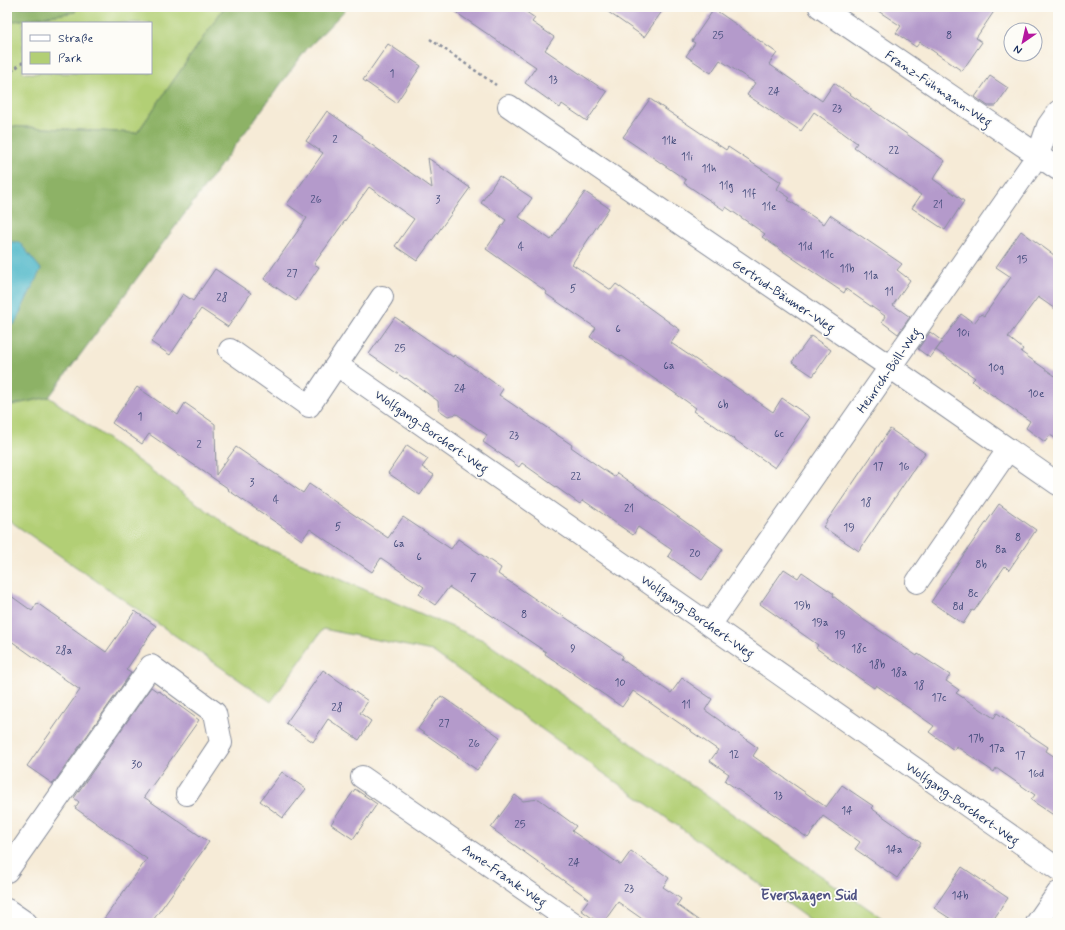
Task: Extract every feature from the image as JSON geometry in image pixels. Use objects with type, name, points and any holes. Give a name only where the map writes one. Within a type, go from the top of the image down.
[{"type":"street","name":"Franz-Fühmann-Weg","points":[[820,7],[1058,170]]},
{"type":"street","name":"Gertrud-Bäumer-Weg","points":[[509,106],[1058,484]]},
{"type":"street","name":"Heinrich-Böll-Weg","points":[[710,625],[1038,155],[1048,126],[1058,112]]},
{"type":"street","points":[[230,350],[309,406],[382,297]]},
{"type":"street","name":"Wolfgang-Borchert-Weg","points":[[337,365],[1058,869]]},
{"type":"street","points":[[917,582],[1008,450]]},
{"type":"street","points":[[7,871],[151,666],[215,713],[221,743],[186,794]]},
{"type":"street","name":"Anne-Frank-Weg","points":[[362,777],[573,923]]},
{"type":"street","points":[[1037,923],[1058,893]]},
{"type":"street","points":[[7,910],[26,923]]},
{"type":"path","points":[[430,39],[497,87],[509,106]]},
{"type":"path","points":[[7,75],[22,63]]},
{"type":"green space","points":[[7,7],[77,7],[75,12],[7,22]]},
{"type":"green space","points":[[77,7],[223,7],[137,133],[7,126],[7,22],[75,12]]},
{"type":"green space","points":[[223,7],[348,7],[306,50],[49,397],[7,406],[7,126],[137,133]]},
{"type":"green space","points":[[49,397],[248,540],[483,640],[889,923],[814,923],[432,651],[323,629],[271,702],[7,519],[7,406]]},
{"type":"water","points":[[7,242],[19,242],[41,269],[14,325],[7,324]]},
{"type":"building","points":[[448,7],[519,7],[535,18],[532,22],[554,37],[545,50],[607,92],[587,121],[562,104],[560,108],[525,83],[536,67]]},
{"type":"building","points":[[601,7],[665,7],[644,37]]},
{"type":"building","points":[[872,7],[997,7],[976,38],[982,42],[962,71],[920,42],[916,47],[896,33],[901,26]]},
{"type":"building","points":[[714,9],[777,53],[769,64],[822,101],[834,83],[945,161],[933,179],[964,201],[945,230],[912,208],[921,195],[854,147],[857,143],[814,112],[801,131],[747,95],[755,83],[720,60],[711,73],[686,56],[695,43],[692,41]]},
{"type":"building","points":[[388,44],[421,66],[396,103],[363,80]]},
{"type":"building","points":[[990,76],[1008,88],[996,106],[988,106],[975,97]]},
{"type":"building","points":[[650,99],[726,150],[728,147],[781,182],[777,189],[790,198],[788,200],[824,224],[830,215],[902,264],[897,270],[910,280],[893,305],[910,317],[898,334],[882,322],[885,316],[846,289],[844,293],[762,237],[765,234],[726,207],[724,210],[684,183],[686,180],[623,137]]},
{"type":"building","points":[[327,111],[432,188],[428,158],[470,188],[417,261],[395,246],[414,219],[369,187],[314,264],[319,267],[296,301],[264,279],[307,218],[287,204],[323,153],[306,141]]},
{"type":"building","points":[[499,176],[532,198],[519,217],[551,240],[585,192],[609,208],[572,264],[611,290],[616,284],[680,330],[671,343],[773,412],[782,398],[810,417],[775,468],[694,411],[696,408],[622,356],[621,357],[590,337],[596,328],[546,294],[547,292],[486,249],[506,220],[481,203]]},
{"type":"building","points":[[1021,231],[1058,258],[1058,311],[1038,297],[1008,337],[1023,349],[1021,352],[1058,378],[1058,440],[1050,435],[1045,442],[1026,428],[1030,421],[972,381],[975,378],[936,350],[930,358],[918,349],[930,332],[942,341],[961,314],[974,323],[981,314],[984,316],[1011,277],[996,267]]},
{"type":"building","points":[[215,269],[251,293],[228,327],[201,309],[170,355],[151,342],[183,294],[193,301]]},
{"type":"building","points":[[395,317],[503,389],[499,395],[572,445],[571,447],[614,477],[617,473],[723,549],[702,580],[668,556],[672,550],[638,527],[633,535],[583,500],[580,504],[522,463],[519,467],[483,442],[487,435],[457,414],[448,416],[439,410],[438,401],[369,354]]},
{"type":"building","points":[[811,336],[831,350],[813,376],[792,362]]},
{"type":"building","points":[[137,387],[178,415],[185,403],[215,424],[216,475],[236,447],[303,493],[309,484],[388,538],[403,517],[451,549],[458,539],[501,568],[498,574],[623,656],[621,659],[671,693],[682,678],[712,699],[705,710],[758,748],[753,756],[826,807],[842,785],[873,806],[871,808],[921,843],[897,878],[855,849],[860,842],[823,816],[808,838],[725,781],[729,774],[710,761],[718,750],[633,691],[622,707],[545,654],[546,652],[449,587],[435,605],[419,594],[424,587],[381,558],[372,572],[310,529],[302,540],[149,434],[142,444],[112,423]]},
{"type":"building","points":[[890,429],[925,453],[859,551],[823,527]]},
{"type":"building","points":[[407,445],[428,459],[422,467],[434,475],[420,495],[388,473]]},
{"type":"building","points":[[999,504],[1036,530],[1009,570],[1005,566],[974,611],[972,610],[963,624],[931,602]]},
{"type":"building","points":[[784,569],[798,578],[802,572],[834,594],[833,596],[864,620],[917,656],[918,654],[950,675],[946,681],[959,690],[956,693],[994,718],[997,713],[1048,747],[1046,751],[1058,759],[1058,818],[1031,800],[1035,795],[996,768],[994,772],[956,746],[954,750],[929,732],[934,726],[876,685],[874,688],[816,648],[818,645],[760,604]]},
{"type":"building","points":[[7,593],[32,611],[37,603],[106,652],[135,611],[156,626],[126,670],[131,673],[53,784],[27,766],[80,690],[7,638]]},
{"type":"building","points":[[323,670],[368,701],[360,713],[371,721],[359,740],[328,719],[313,742],[286,723]]},
{"type":"building","points":[[151,687],[158,692],[159,691],[199,720],[144,797],[209,842],[151,923],[101,923],[147,859],[75,808],[79,802],[74,798]]},
{"type":"building","points":[[441,696],[500,737],[477,770],[418,729]]},
{"type":"building","points":[[282,772],[306,789],[283,818],[260,801]]},
{"type":"building","points":[[355,789],[377,804],[353,839],[331,824]]},
{"type":"building","points":[[515,795],[523,801],[539,799],[576,826],[572,831],[621,865],[631,851],[669,878],[663,887],[681,899],[677,905],[702,923],[648,923],[618,902],[603,923],[599,923],[581,910],[589,899],[491,828]]},
{"type":"building","points":[[962,867],[1008,898],[991,923],[957,923],[934,908]]},
{"type":"district","name":"Evershagen Süd","points":[[809,895]]}]
